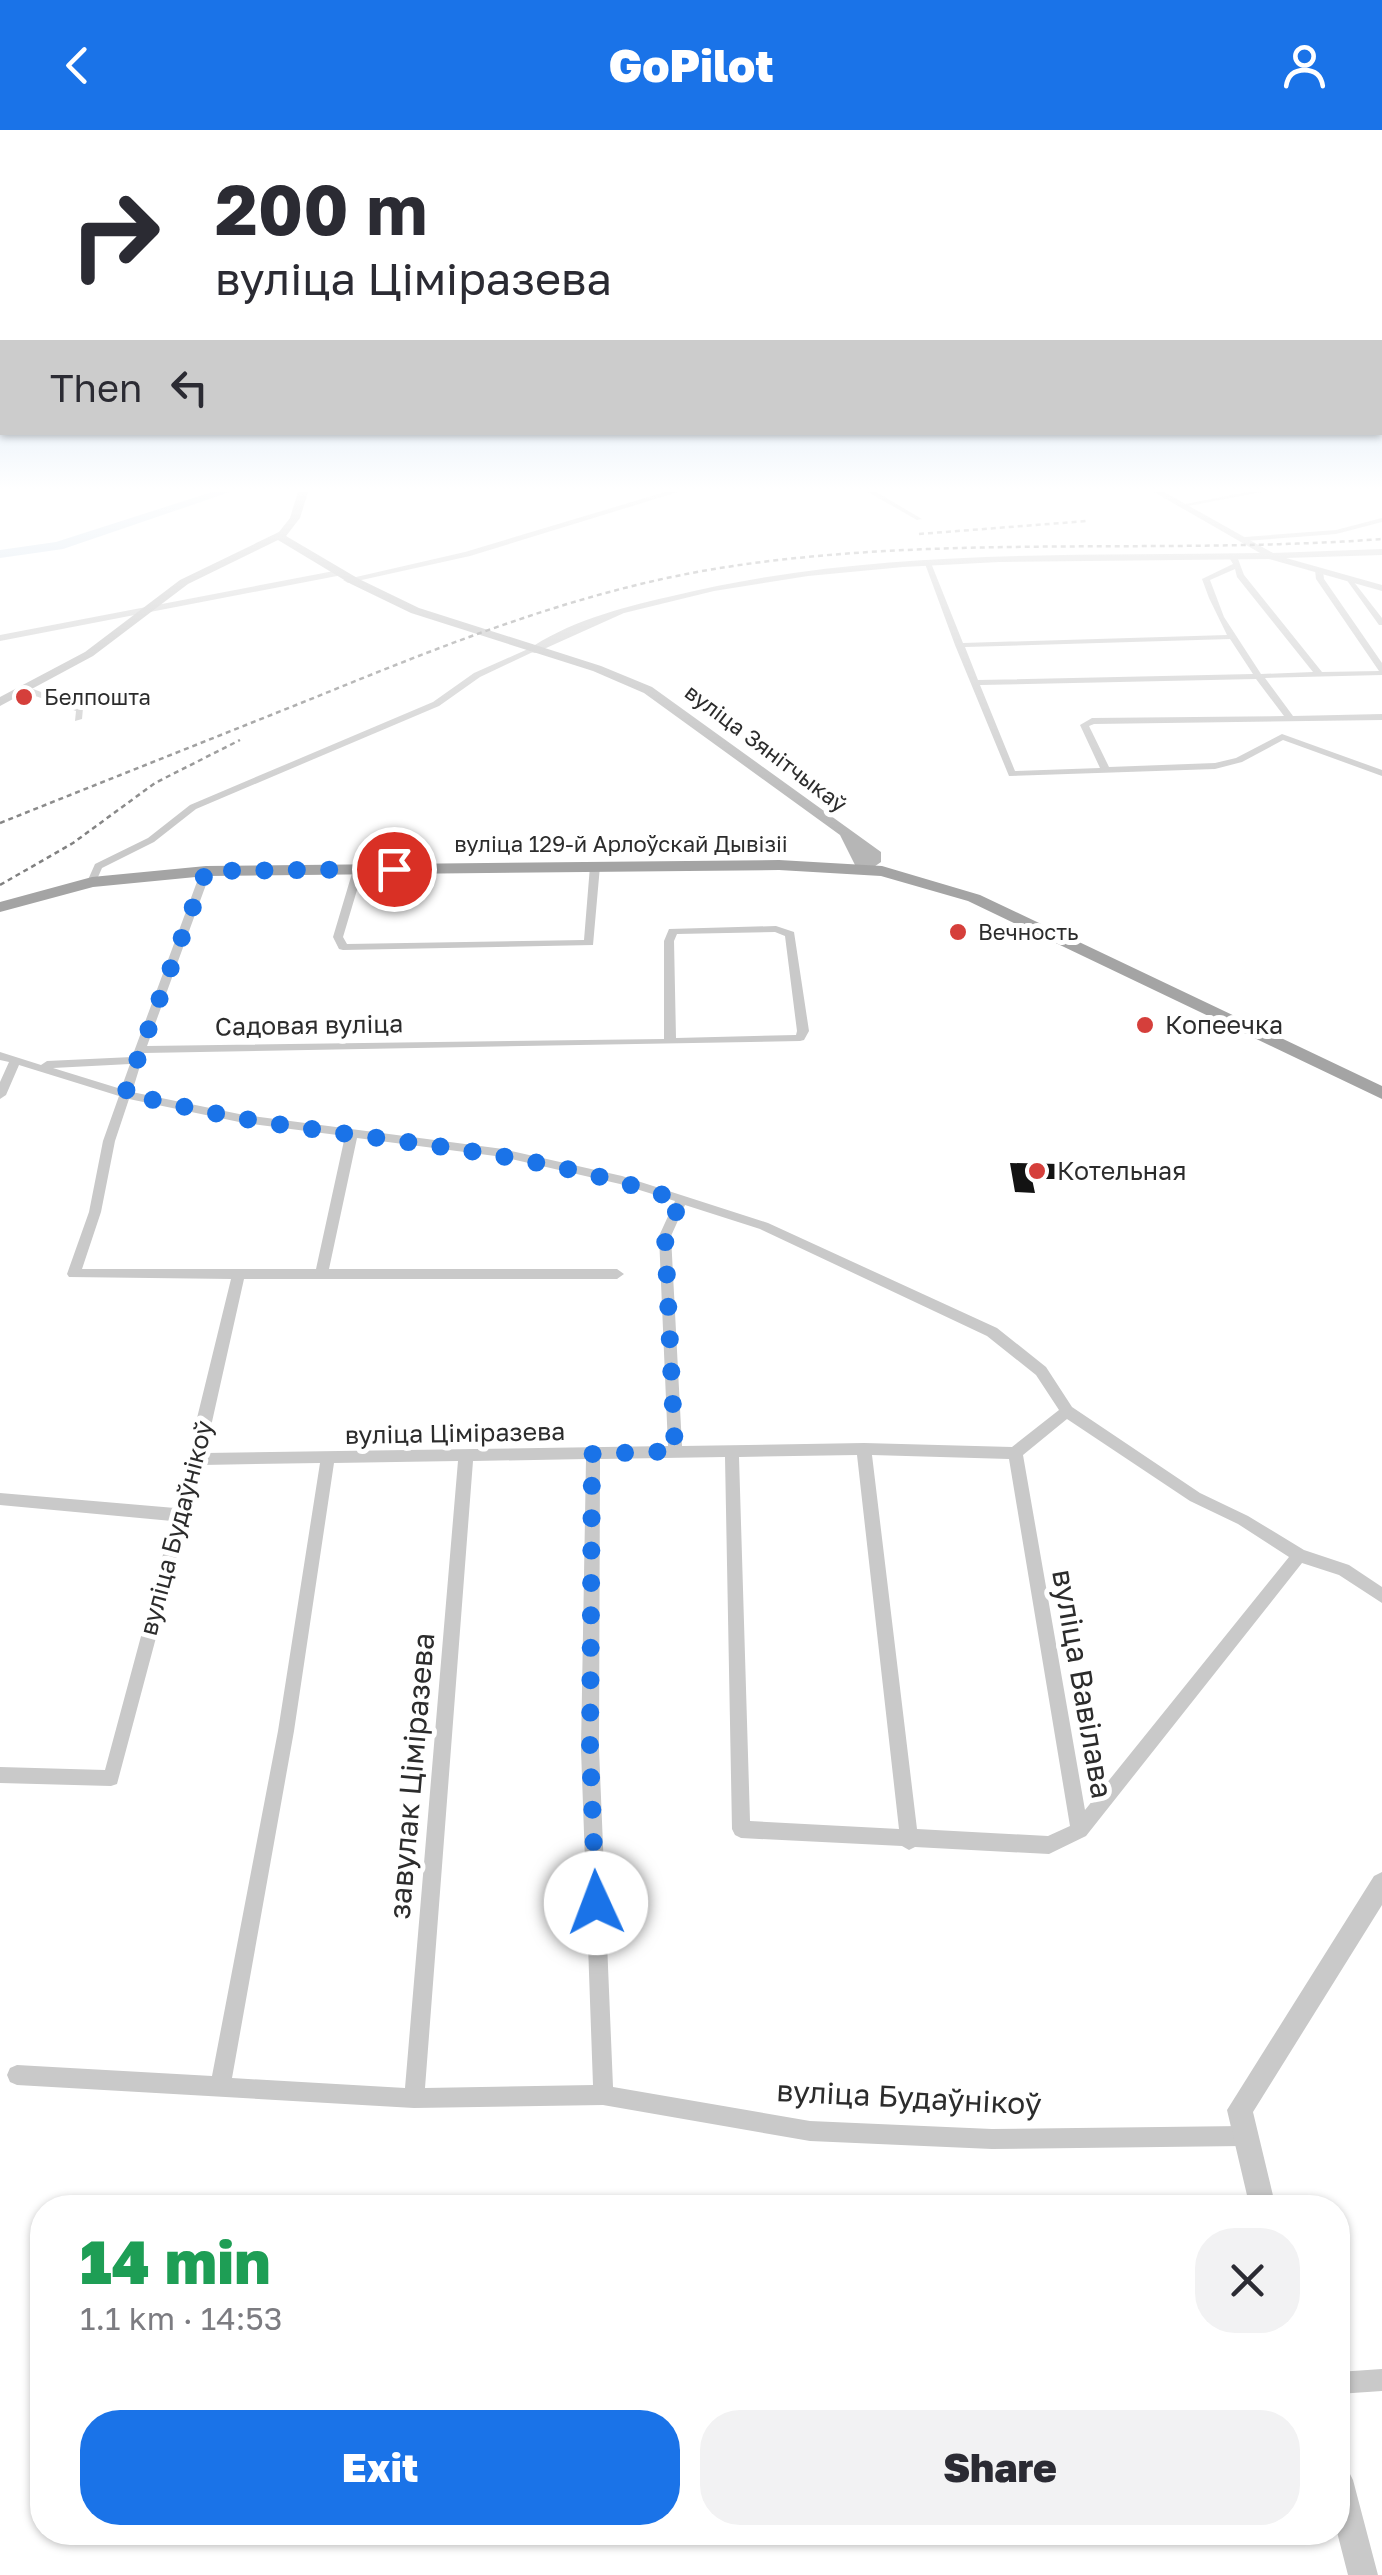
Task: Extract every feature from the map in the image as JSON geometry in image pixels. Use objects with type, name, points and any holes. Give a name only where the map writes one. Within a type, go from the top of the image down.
[{"type":"main road","points":[[0,702],[90,654],[156,606]]},
{"type":"main road","name":"вуліца Зянітчыкаў","points":[[407,606],[531,650],[609,672],[648,690],[846,836],[870,862]]},
{"type":"main road","points":[[846,836],[852,854],[870,862]]},
{"type":"main road","points":[[826,866],[852,854]]},
{"type":"main road","name":"вуліца Зянітчыкаў","points":[[826,866],[870,862],[1010,912],[1382,1093]]},
{"type":"main road","name":"вуліца 129-й Арлоўскай Дывізіі","points":[[0,907],[92,882],[206,871],[826,866]]},
{"type":"street","points":[[0,638],[171,606]]},
{"type":"street","points":[[92,882],[98,866],[151,840],[193,807],[436,704],[477,675],[531,650],[643,606]]},
{"type":"street","points":[[944,606],[1012,774],[1230,763],[1282,737],[1382,772]]},
{"type":"street","points":[[1217,606],[1230,637],[1290,718]]},
{"type":"street","points":[[1265,606],[1318,674]]},
{"type":"street","points":[[1339,606],[1382,671]]},
{"type":"street","points":[[959,645],[1230,637]]},
{"type":"street","points":[[976,683],[1382,671]]},
{"type":"street","points":[[25,689],[80,710],[78,718]]},
{"type":"street","points":[[1106,770],[1084,725],[1106,720],[1382,717]]},
{"type":"street","points":[[358,870],[338,937],[343,947],[589,943],[594,866]]},
{"type":"street","points":[[206,871],[137,1055],[74,1274],[617,1274]]},
{"type":"street","name":"Садовая вуліца","points":[[31,1066],[137,1055],[670,1042],[800,1038],[803,1031],[790,934],[776,929],[673,931],[668,941],[670,1042]]},
{"type":"street","points":[[0,1056],[125,1094],[244,1119],[503,1154],[622,1180],[764,1226],[992,1332],[1042,1371],[1068,1411],[1194,1498],[1244,1520],[1299,1555],[1344,1570],[1382,1596]]},
{"type":"street","points":[[0,1095],[15,1061]]},
{"type":"street","points":[[321,1275],[352,1133]]},
{"type":"street","points":[[675,1451],[665,1236],[681,1201]]},
{"type":"street","name":"вуліца Будаўнікоў","points":[[0,1775],[111,1778],[196,1458],[238,1276]]},
{"type":"street","points":[[1015,1453],[1068,1411]]},
{"type":"street","points":[[864,1450],[908,1842]]},
{"type":"street","name":"вуліца Ціміразева","points":[[196,1458],[466,1458],[675,1451],[1015,1453]]},
{"type":"street","name":"вуліца Вавілава","points":[[732,1451],[742,1829],[908,1842],[1049,1845],[1080,1830],[1015,1453]]},
{"type":"street","points":[[592,1454],[590,1750],[603,2095]]},
{"type":"street","points":[[220,2088],[286,1731],[328,1457]]},
{"type":"street","name":"завулак Ціміразева","points":[[414,2098],[466,1458]]},
{"type":"street","points":[[0,1500],[179,1514]]},
{"type":"street","points":[[1080,1830],[1299,1555]]},
{"type":"street","points":[[1259,2195],[1240,2110],[1382,1884]]},
{"type":"street","name":"вуліца Будаўнікоў","points":[[16,2075],[414,2098],[603,2095],[810,2131],[992,2139],[1243,2136]]},
{"type":"street","points":[[1350,2382],[1382,2380]]},
{"type":"street","points":[[1350,2526],[1363,2575]]},
{"type":"building","name":"Котельная","points":[[1010,1163],[1060,1164],[1064,1179],[1032,1179],[1035,1193],[1015,1192]]},
{"type":"railway","points":[[0,823],[367,676],[560,606]]},
{"type":"railway","points":[[0,885],[73,843],[155,783],[240,740]]},
{"type":"place","name":"Белпошта","points":[[24,697]]},
{"type":"place","name":"Вечность","points":[[958,932]]},
{"type":"place","name":"Копеечка","points":[[1145,1025]]},
{"type":"place","name":"Котельная","points":[[1037,1171]]},
{"type":"route","points":[[394,869],[206,871],[159,1004],[134,1060],[125,1094],[244,1119],[503,1154],[622,1180],[681,1201],[665,1236],[675,1451],[592,1454],[590,1750],[596,1903]]}]
